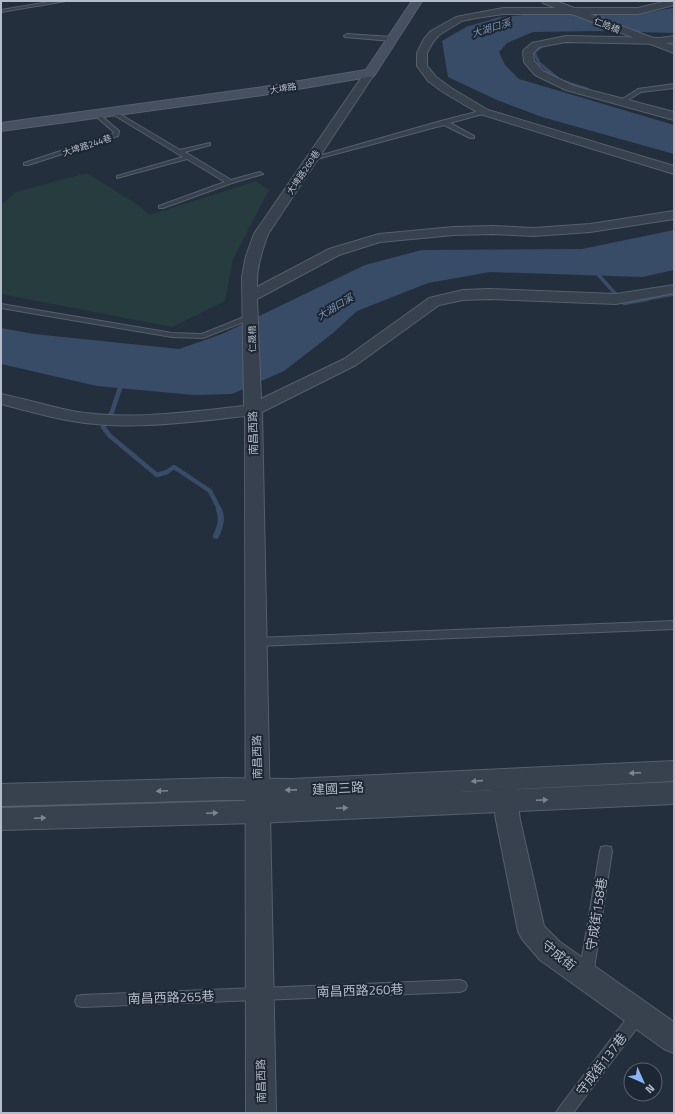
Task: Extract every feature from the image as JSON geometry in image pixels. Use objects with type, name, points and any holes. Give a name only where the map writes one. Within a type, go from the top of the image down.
[{"type":"main road","points":[[370,73],[417,1]]},
{"type":"main road","name":"大埤路","points":[[1,127],[262,91],[370,73]]},
{"type":"street","name":"仁皓橋","points":[[547,1],[674,50]]},
{"type":"street","points":[[674,2],[638,11],[503,11],[476,15],[459,19],[435,33],[428,41],[422,53],[422,66],[432,79],[447,90],[484,112],[674,170]]},
{"type":"street","points":[[674,39],[566,39],[536,45],[528,52],[530,62],[539,73],[570,88],[674,116]]},
{"type":"street","name":"大埤路260巷","points":[[249,277],[253,256],[261,234],[370,73]]},
{"type":"street","points":[[251,296],[334,252],[379,238],[454,231],[492,230],[542,232],[590,228],[674,215]]},
{"type":"street","name":"仁晟橋","points":[[249,277],[252,318],[253,405]]},
{"type":"street","points":[[1,399],[73,416],[122,420],[183,418],[253,405],[350,362],[434,301],[463,295],[489,294],[616,299],[674,289]]},
{"type":"street","name":"南昌西路","points":[[253,405],[262,1113]]},
{"type":"street","name":"建國三路","points":[[504,790],[674,771]]},
{"type":"street","name":"建國三路","points":[[1,795],[223,789],[257,801]]},
{"type":"street","name":"建國三路","points":[[1,819],[257,801],[504,790],[674,793]]},
{"type":"street","name":"守成街","points":[[504,790],[532,931],[550,951],[638,1015],[674,1039]]},
{"type":"lane","points":[[1,11],[64,1]]},
{"type":"lane","points":[[347,36],[392,39]]},
{"type":"lane","points":[[621,102],[640,90],[674,86]]},
{"type":"lane","points":[[111,111],[230,182]]},
{"type":"lane","points":[[311,159],[484,112]]},
{"type":"lane","name":"大埤路244巷","points":[[26,164],[116,135],[117,132],[95,113]]},
{"type":"lane","points":[[443,122],[472,137]]},
{"type":"lane","points":[[179,152],[208,144]]},
{"type":"lane","points":[[119,177],[188,157]]},
{"type":"lane","points":[[161,207],[230,182],[260,174]]},
{"type":"lane","points":[[1,306],[172,335],[203,336],[252,318]]},
{"type":"lane","points":[[256,642],[674,625]]},
{"type":"lane","name":"守成街158巷","points":[[586,977],[606,851]]},
{"type":"lane","name":"南昌西路260巷","points":[[260,994],[460,986]]},
{"type":"lane","name":"南昌西路265巷","points":[[82,1000],[260,994]]},
{"type":"lane","name":"守成街137巷","points":[[564,1113],[638,1015]]},
{"type":"green space","points":[[87,173],[138,205],[150,215],[256,181],[269,190],[233,259],[225,301],[172,327],[1,294],[1,205],[16,192]]},
{"type":"water","name":"大湖口溪","points":[[674,8],[674,33],[598,31],[533,32],[507,43],[499,52],[505,65],[519,79],[674,125],[674,154],[542,117],[497,100],[448,77],[442,41],[466,27],[499,17],[538,14],[635,14]]},
{"type":"water","name":"大湖口溪","points":[[674,230],[674,270],[642,277],[490,272],[428,283],[357,311],[333,333],[284,371],[232,394],[194,395],[97,386],[1,364],[1,328],[34,334],[179,349],[222,334],[365,265],[422,250],[582,249]]},
{"type":"waterway","points":[[541,47],[534,52],[539,63],[557,78]]},
{"type":"waterway","points":[[565,82],[587,89]]},
{"type":"waterway","points":[[595,271],[621,300]]},
{"type":"waterway","points":[[641,300],[674,294]]},
{"type":"waterway","points":[[621,300],[624,303],[647,299]]},
{"type":"waterway","points":[[125,383],[120,388],[112,412],[103,427],[110,436],[157,475],[167,472],[174,467],[210,491],[220,511]]},
{"type":"waterway","points":[[216,536],[221,517],[219,510]]}]
